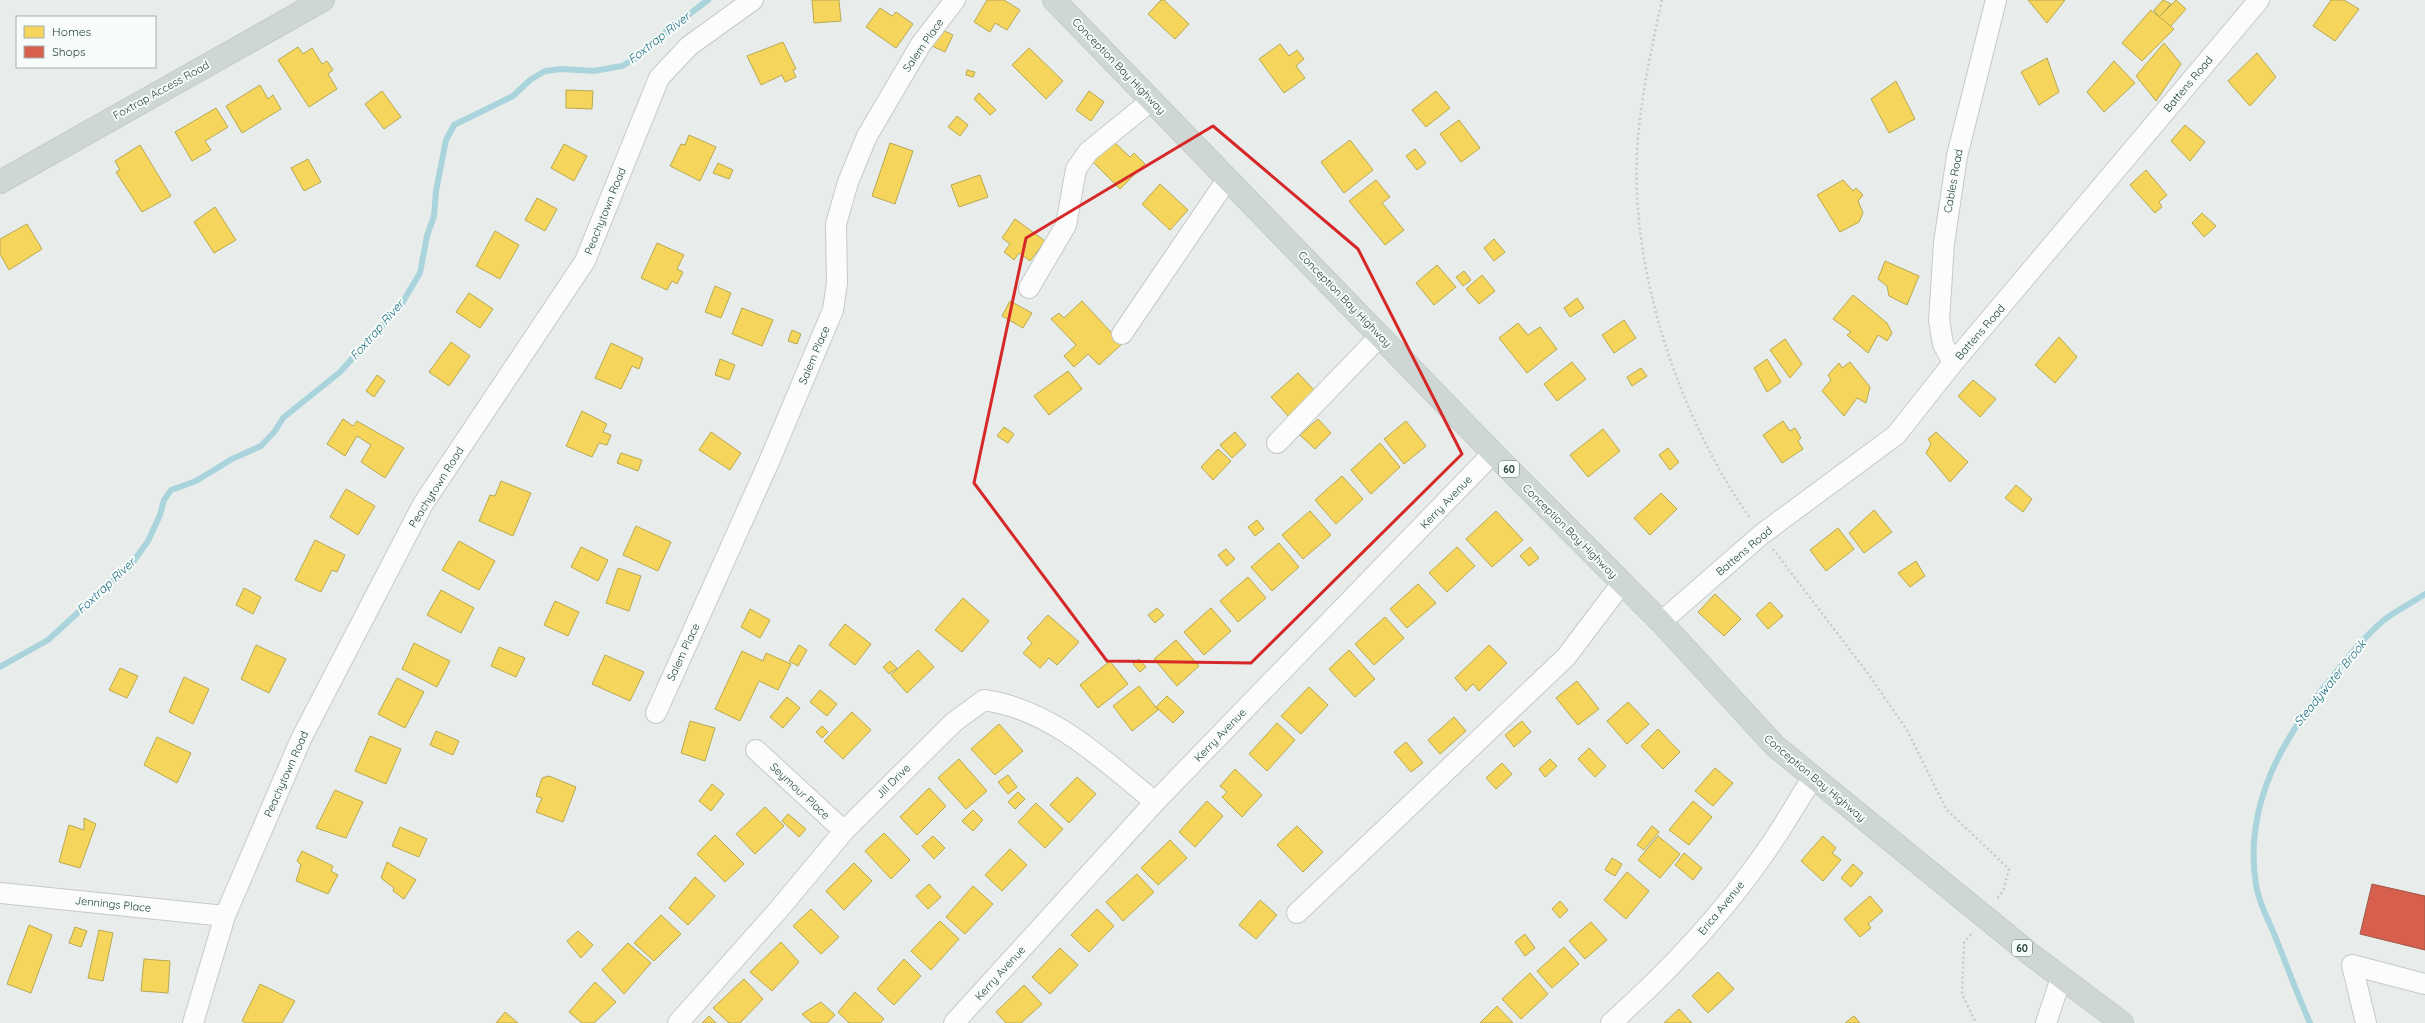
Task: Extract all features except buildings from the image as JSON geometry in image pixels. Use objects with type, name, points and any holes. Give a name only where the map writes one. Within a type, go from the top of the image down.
[{"type":"main road","name":"Foxtrap Access Road","points":[[0,182],[323,0]]},
{"type":"main road","name":"Conception Bay Highway","points":[[1054,0],[1494,453],[1661,622],[1775,746],[2061,978],[2122,1023]]},
{"type":"street","name":"Peachytown Road","points":[[193,1023],[225,916],[300,739],[423,504],[584,261],[658,78],[689,46],[753,0]]},
{"type":"street","name":"Salem Place","points":[[656,713],[758,484],[833,310],[837,283],[836,224],[848,182],[867,136],[921,44],[956,0]]},
{"type":"street","name":"Cables Road","points":[[1952,363],[1943,344],[1939,320],[1944,243],[1957,156],[1996,0]]},
{"type":"street","name":"Battens Road","points":[[1661,622],[1762,534],[1896,435],[1952,363],[2259,0]]},
{"type":"street","points":[[1029,288],[1066,225],[1076,169],[1088,152],[1152,100]]},
{"type":"street","points":[[1122,334],[1228,178]]},
{"type":"street","points":[[1278,443],[1380,336]]},
{"type":"street","name":"Kerry Avenue","points":[[954,1023],[1155,802],[1494,453]]},
{"type":"street","points":[[1297,913],[1566,657],[1622,583]]},
{"type":"street","name":"Jill Drive","points":[[678,1023],[780,908],[844,831],[944,732],[968,710],[984,700],[1018,708],[1051,724],[1094,752],[1155,802]]},
{"type":"street","name":"Seymour Place","points":[[756,750],[844,831]]},
{"type":"street","name":"Erica Avenue","points":[[1611,1023],[1638,998],[1709,925],[1764,855],[1813,777]]},
{"type":"street","name":"Jennings Place","points":[[0,893],[225,916]]},
{"type":"street","points":[[2366,1023],[2352,965],[2425,984]]},
{"type":"street","points":[[2046,1023],[2061,978]]},
{"type":"path","points":[[1662,0],[1640,117],[1637,153],[1637,192],[1647,267],[1665,345],[1697,427],[1736,497],[1762,534],[1869,675],[1907,730],[1946,809]]},
{"type":"highlighted area","points":[[1213,126],[1358,249],[1462,454],[1251,663],[1107,661],[974,483],[1026,238]]},
{"type":"waterway","name":"Foxtrap River","points":[[0,667],[48,640],[133,562],[148,541],[160,515],[164,500],[171,490],[196,481],[232,459],[261,446],[275,431],[283,418],[340,372],[401,305],[420,273],[427,236],[434,216],[436,191],[446,140],[454,125],[513,96],[530,80],[545,71],[561,69],[594,71],[622,66],[636,58],[652,42],[708,0]]},
{"type":"waterway","name":"Steadywater Brook","points":[[2310,1023],[2257,892],[2254,855],[2256,827],[2262,799],[2271,773],[2284,747],[2298,723],[2333,676],[2357,646],[2377,626],[2389,616],[2425,594]]}]
